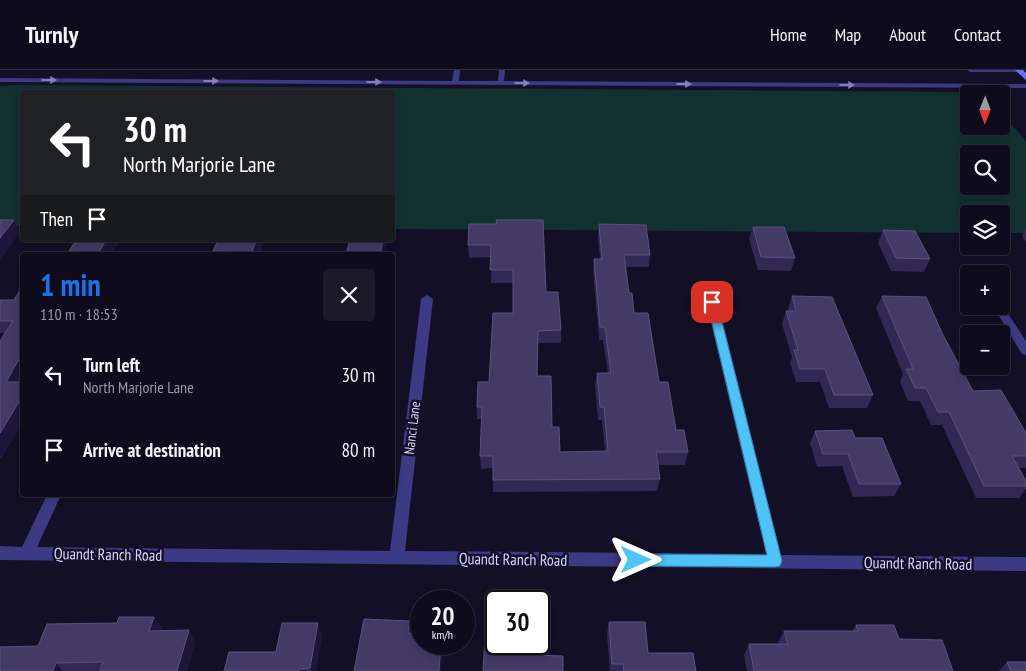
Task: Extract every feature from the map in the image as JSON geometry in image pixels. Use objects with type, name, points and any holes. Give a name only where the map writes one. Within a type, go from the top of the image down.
[{"type":"main road","points":[[1019,70],[1026,78]]},
{"type":"street","points":[[1019,70],[1026,70]]},
{"type":"street","name":"Nanci Lane","points":[[397,558],[427,299]]},
{"type":"street","points":[[712,302],[775,561]]},
{"type":"street","points":[[1004,315],[1026,351]]},
{"type":"street","points":[[27,553],[53,497]]},
{"type":"street","name":"Quandt Ranch Road","points":[[0,553],[1026,564]]},
{"type":"lane","points":[[455,82],[457,70]]},
{"type":"lane","points":[[501,82],[502,70]]},
{"type":"lane","points":[[970,70],[1019,70]]},
{"type":"lane","points":[[0,80],[1026,86]]},
{"type":"green space","points":[[0,86],[960,92],[960,135],[1010,135],[1010,122],[1026,141],[1026,233],[1010,233],[1010,205],[960,205],[960,233],[395,229],[395,90],[20,90],[20,226],[0,226]]},
{"type":"building","points":[[0,220],[14,220],[0,238]]},
{"type":"building","points":[[496,220],[543,220],[546,292],[558,292],[561,330],[538,331],[537,376],[551,376],[552,427],[559,427],[560,452],[608,451],[604,407],[600,407],[597,373],[611,373],[605,327],[600,327],[594,259],[602,259],[599,224],[646,225],[650,255],[624,255],[629,293],[632,293],[634,313],[648,313],[659,382],[668,382],[676,430],[684,430],[688,452],[656,452],[660,479],[493,480],[493,456],[480,456],[482,407],[477,407],[478,382],[489,382],[493,313],[513,313],[513,270],[490,270],[491,245],[468,245],[469,224],[497,224]]},
{"type":"building","points":[[753,227],[784,227],[795,258],[761,257]]},
{"type":"building","points":[[883,230],[915,231],[930,259],[896,258]]},
{"type":"building","points":[[75,242],[105,242],[99,252],[69,251]]},
{"type":"building","points":[[217,242],[255,242],[252,252],[213,251]]},
{"type":"building","points":[[349,242],[383,242],[380,252],[347,252]]},
{"type":"building","points":[[20,290],[20,358],[6,382],[20,382],[20,400],[0,433],[0,341],[13,321],[0,321],[0,300],[14,300]]},
{"type":"building","points":[[792,296],[832,297],[873,395],[834,395],[825,369],[800,369],[794,350],[798,350],[786,311],[796,311]]},
{"type":"building","points":[[882,296],[926,297],[960,367],[960,375],[964,375],[973,391],[1001,390],[1026,433],[1026,456],[1012,456],[1026,481],[1026,486],[984,486],[949,412],[938,412],[926,388],[915,388],[906,369],[913,369]]},
{"type":"building","points":[[852,430],[855,438],[882,438],[901,484],[859,484],[848,454],[823,454],[815,431]]},
{"type":"building","points":[[119,617],[154,617],[149,631],[189,630],[177,671],[100,671],[103,662],[56,663],[53,671],[0,671],[0,647],[38,646],[47,624],[117,623]]},
{"type":"building","points":[[364,619],[410,621],[408,633],[410,633],[410,655],[440,655],[439,671],[354,671]]},
{"type":"building","points":[[609,622],[645,622],[648,653],[693,653],[696,671],[624,671],[623,664],[612,664]]},
{"type":"building","points":[[282,623],[318,623],[310,668],[299,669],[298,671],[224,671],[229,652],[276,652]]},
{"type":"building","points":[[856,625],[894,625],[899,639],[942,640],[953,671],[754,671],[749,644],[788,644],[784,631],[858,631]]},
{"type":"building","points":[[485,637],[485,655],[563,656],[563,671],[483,671]]},
{"type":"building","points":[[1007,662],[1026,662],[1026,671],[1011,671]]},
{"type":"route","points":[[636,560],[775,561],[712,302]]}]
